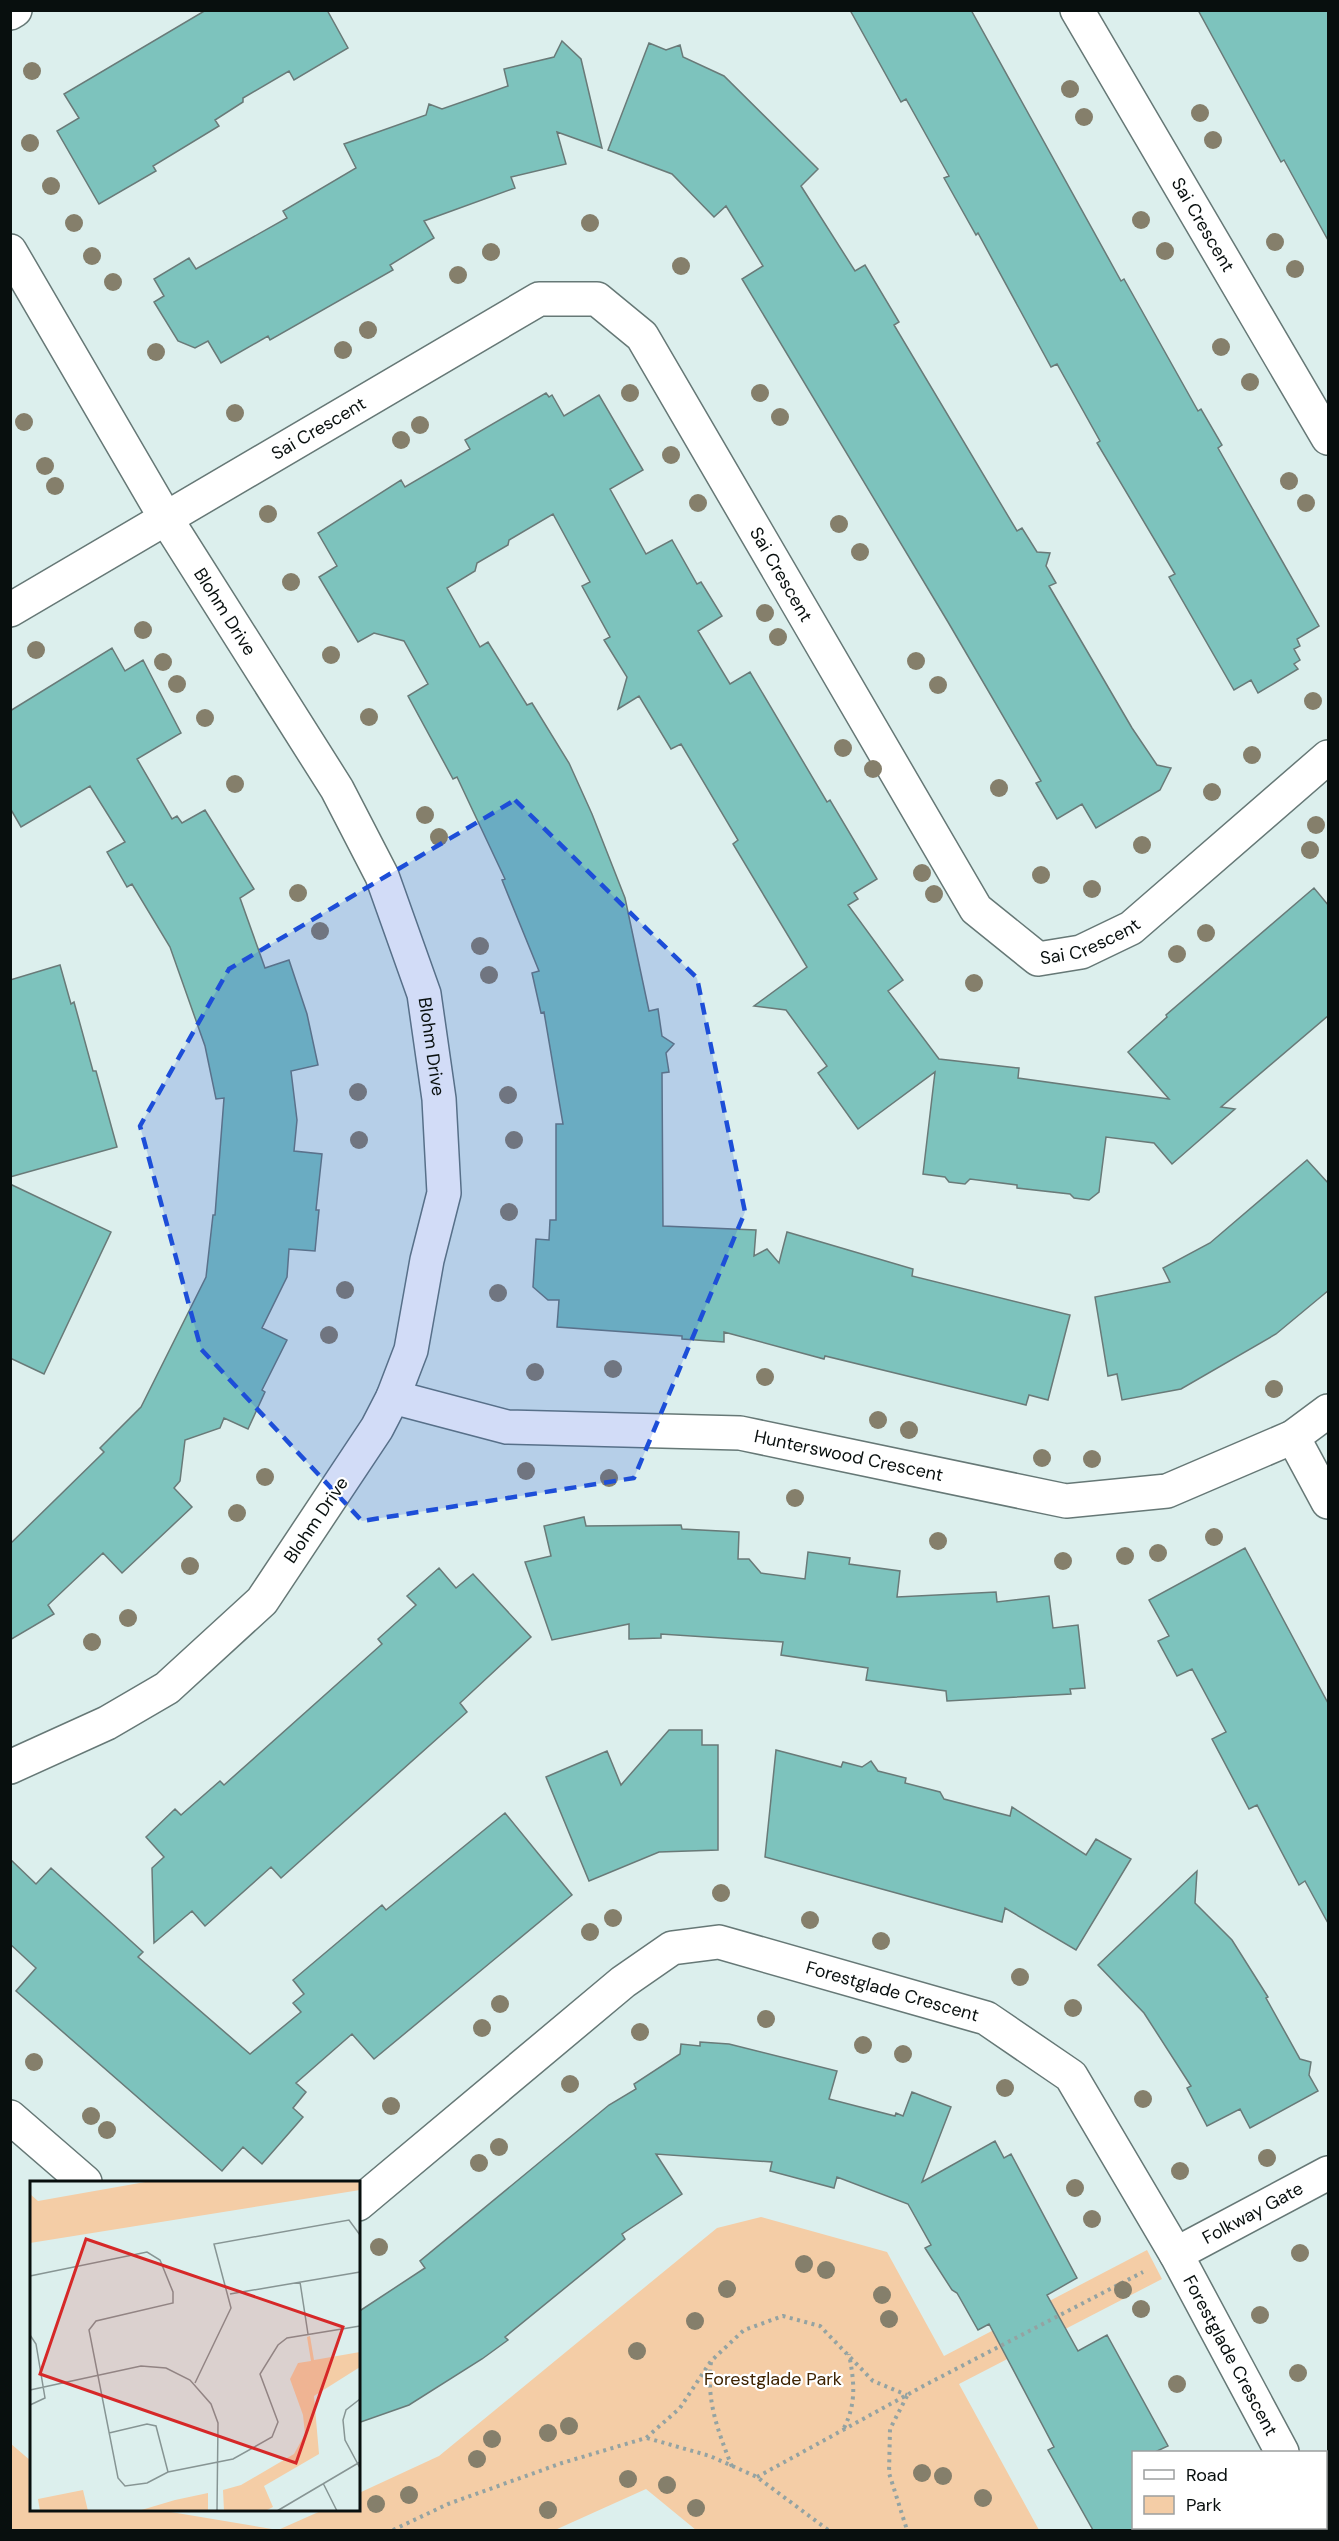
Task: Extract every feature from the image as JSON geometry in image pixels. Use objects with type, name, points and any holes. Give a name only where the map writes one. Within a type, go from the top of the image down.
[{"type":"street","points":[[10,13],[15,10]]},
{"type":"street","name":"Sai Crescent","points":[[1077,10],[1329,438]]},
{"type":"street","name":"Blohm Drive","points":[[10,251],[165,518],[337,789],[382,876],[424,994],[439,1099],[444,1193],[428,1260],[411,1350],[393,1397],[377,1428],[262,1601],[167,1688],[107,1723],[10,1767]]},
{"type":"street","name":"Sai Crescent","points":[[10,610],[539,299],[597,299],[642,336],[976,909],[1038,959],[1081,952],[1131,928],[1329,757]]},
{"type":"street","name":"Hunterswood Crescent","points":[[393,1397],[507,1427],[740,1433],[1066,1501],[1167,1491],[1293,1437],[1329,1411]]},
{"type":"street","points":[[1293,1437],[1329,1502]]},
{"type":"street","name":"Forestglade Crescent","points":[[360,2202],[623,1982],[672,1948],[719,1942],[986,2018],[1071,2076],[1176,2254],[1281,2451]]},
{"type":"street","points":[[10,2117],[84,2181]]},
{"type":"street","name":"Folkway Gate","points":[[1176,2254],[1329,2173]]},
{"type":"path","points":[[757,2477],[907,2395],[1176,2254]]},
{"type":"path","points":[[393,2530],[458,2500],[562,2463],[646,2438],[680,2408],[711,2361],[744,2330],[783,2316],[820,2326],[849,2353],[873,2381],[907,2395]]},
{"type":"path","points":[[843,2430],[850,2415],[855,2390],[849,2353]]},
{"type":"path","points":[[711,2361],[708,2388],[715,2420],[732,2468]]},
{"type":"path","points":[[907,2395],[890,2429],[889,2473],[907,2530]]},
{"type":"path","points":[[646,2438],[710,2456],[732,2468],[757,2477],[828,2530]]},
{"type":"highlighted area","points":[[515,800],[697,978],[745,1212],[634,1478],[362,1521],[201,1349],[140,1126],[229,969]]},
{"type":"green space","name":"Forestglade Park","points":[[761,2217],[887,2252],[944,2356],[1147,2250],[1162,2279],[959,2384],[1039,2530],[696,2530],[646,2489],[555,2530],[278,2530],[321,2511],[360,2511],[360,2493],[439,2456],[717,2228]]},
{"type":"green space","points":[[10,2443],[30,2460],[30,2511],[165,2511],[278,2530],[11,2530]]},
{"type":"building","points":[[206,10],[327,10],[348,48],[294,80],[289,71],[243,98],[243,102],[215,120],[219,126],[153,166],[156,171],[99,204],[57,131],[79,118],[64,94]]},
{"type":"building","points":[[850,10],[971,10],[1121,281],[1124,279],[1198,411],[1201,409],[1222,445],[1218,448],[1319,626],[1297,639],[1300,646],[1294,649],[1300,660],[1294,664],[1298,669],[1258,693],[1251,680],[1234,690],[1169,577],[1175,574],[1097,443],[1100,441],[1057,364],[1051,367],[978,233],[976,235],[944,178],[949,176],[906,99],[901,102]]},
{"type":"building","points":[[1198,10],[1329,10],[1329,242],[1284,160],[1281,162]]},
{"type":"building","points":[[562,41],[581,59],[602,148],[557,132],[566,164],[511,177],[515,188],[424,221],[434,238],[390,265],[393,270],[270,340],[268,336],[221,363],[208,341],[195,348],[178,341],[154,302],[164,296],[154,279],[189,258],[196,269],[287,218],[283,211],[356,168],[344,144],[426,115],[429,104],[442,109],[508,86],[504,69],[554,57]]},
{"type":"building","points":[[649,43],[666,50],[680,45],[683,57],[724,76],[818,169],[801,186],[855,271],[865,265],[899,322],[894,325],[1017,531],[1022,528],[1037,552],[1050,553],[1046,566],[1056,583],[1049,586],[1132,728],[1157,765],[1171,768],[1160,790],[1096,828],[1082,804],[1057,819],[1036,783],[1041,781],[742,279],[763,266],[726,206],[714,217],[672,174],[608,150]]},
{"type":"building","points":[[546,393],[549,397],[552,395],[564,416],[599,395],[643,470],[610,489],[646,554],[672,540],[697,584],[701,582],[722,616],[698,631],[730,684],[750,672],[827,802],[830,800],[877,879],[854,893],[858,899],[848,905],[903,980],[888,991],[939,1059],[1019,1068],[1018,1078],[1169,1099],[1128,1052],[1167,1017],[1166,1015],[1314,888],[1329,906],[1329,1015],[1221,1107],[1235,1109],[1172,1164],[1154,1143],[1106,1137],[1099,1192],[1089,1200],[1074,1198],[1070,1194],[1017,1188],[1017,1185],[970,1179],[965,1184],[949,1182],[945,1177],[923,1174],[935,1072],[858,1129],[818,1073],[827,1066],[786,1010],[754,1006],[807,967],[733,844],[738,840],[681,744],[671,749],[639,696],[618,709],[627,677],[604,640],[610,637],[582,586],[590,582],[553,514],[509,540],[508,545],[477,563],[475,571],[447,588],[480,647],[488,642],[527,705],[532,703],[569,763],[625,898],[649,1011],[658,1009],[662,1036],[674,1044],[666,1053],[669,1072],[662,1073],[663,1226],[756,1230],[754,1256],[767,1249],[779,1263],[787,1232],[913,1269],[912,1276],[1070,1315],[1048,1400],[1029,1395],[1026,1405],[825,1356],[824,1359],[724,1332],[724,1342],[682,1339],[682,1336],[557,1327],[559,1300],[548,1300],[533,1287],[536,1239],[549,1240],[550,1220],[556,1220],[556,1124],[563,1124],[544,1012],[541,1013],[532,973],[539,971],[502,880],[505,879],[457,777],[453,779],[408,696],[428,684],[404,641],[374,633],[358,642],[319,577],[337,566],[318,533],[401,480],[405,487],[470,449],[465,440]]},
{"type":"building","points":[[112,648],[125,671],[143,660],[181,733],[137,759],[172,819],[177,816],[182,823],[205,810],[254,889],[240,898],[265,968],[289,960],[307,1014],[318,1065],[291,1071],[297,1120],[294,1151],[322,1154],[316,1210],[319,1210],[315,1251],[289,1249],[287,1277],[262,1328],[287,1340],[262,1390],[265,1392],[248,1429],[224,1418],[220,1428],[185,1440],[180,1481],[174,1488],[192,1507],[122,1573],[103,1553],[48,1605],[54,1614],[10,1640],[10,1544],[104,1452],[100,1448],[141,1407],[206,1277],[213,1215],[215,1215],[224,1098],[216,1099],[205,1046],[170,947],[132,884],[127,887],[107,852],[125,842],[90,786],[21,827],[10,808],[10,711]]},
{"type":"building","points":[[60,965],[71,1004],[74,1002],[93,1071],[96,1071],[117,1147],[10,1177],[10,980]]},
{"type":"building","points":[[1307,1160],[1329,1184],[1329,1290],[1276,1334],[1181,1389],[1122,1400],[1117,1374],[1108,1376],[1095,1297],[1170,1282],[1163,1268],[1210,1243]]},
{"type":"building","points":[[10,1184],[111,1232],[44,1374],[10,1358]]},
{"type":"building","points":[[584,1517],[586,1526],[681,1525],[682,1529],[739,1532],[738,1559],[749,1559],[761,1573],[805,1579],[808,1552],[850,1558],[849,1564],[900,1571],[897,1597],[996,1592],[997,1602],[1049,1596],[1053,1628],[1078,1625],[1085,1688],[1070,1689],[1071,1694],[947,1701],[946,1691],[866,1680],[868,1668],[781,1655],[783,1642],[661,1634],[661,1638],[629,1639],[629,1624],[552,1640],[525,1562],[551,1556],[544,1526]]},
{"type":"building","points":[[1245,1548],[1329,1705],[1329,1925],[1305,1881],[1299,1885],[1257,1805],[1249,1809],[1212,1739],[1226,1732],[1192,1669],[1177,1676],[1158,1641],[1169,1636],[1149,1600]]},
{"type":"building","points":[[439,1568],[456,1588],[473,1574],[531,1637],[460,1703],[467,1712],[281,1878],[271,1867],[205,1926],[192,1911],[154,1943],[152,1868],[164,1857],[146,1837],[175,1809],[181,1815],[220,1781],[224,1785],[382,1644],[378,1639],[416,1605],[407,1596]]},
{"type":"building","points":[[669,1730],[702,1730],[702,1745],[718,1745],[718,1850],[659,1852],[589,1881],[546,1777],[607,1751],[621,1785]]},
{"type":"building","points":[[776,1750],[841,1767],[843,1762],[862,1767],[871,1761],[878,1771],[906,1778],[905,1783],[940,1792],[944,1799],[1010,1816],[1012,1807],[1086,1855],[1096,1839],[1131,1859],[1076,1950],[1005,1908],[1002,1922],[765,1857]]},
{"type":"building","points":[[505,1813],[572,1895],[374,2059],[352,2034],[296,2083],[306,2092],[293,2108],[303,2117],[262,2164],[243,2147],[222,2171],[16,1991],[36,1968],[10,1944],[10,1859],[36,1884],[51,1868],[143,1952],[138,1957],[250,2054],[301,2012],[293,2003],[304,1994],[293,1980],[382,1905],[386,1910]]},
{"type":"building","points":[[1197,1871],[1195,1903],[1232,1940],[1268,1997],[1266,1998],[1300,2059],[1311,2062],[1309,2075],[1318,2091],[1250,2128],[1240,2109],[1207,2126],[1187,2088],[1191,2086],[1144,2013],[1098,1965]]},
{"type":"building","points":[[700,2042],[729,2044],[837,2071],[829,2099],[895,2116],[896,2113],[903,2116],[912,2092],[951,2107],[922,2182],[995,2141],[1004,2158],[1011,2154],[1077,2278],[1047,2295],[1078,2351],[1107,2335],[1168,2446],[1157,2451],[1132,2451],[1132,2529],[1134,2530],[1093,2530],[1048,2450],[1054,2447],[989,2324],[978,2330],[957,2293],[952,2290],[925,2248],[931,2245],[908,2204],[837,2177],[834,2188],[770,2171],[772,2162],[656,2154],[682,2194],[622,2234],[625,2239],[505,2337],[508,2340],[482,2359],[409,2405],[360,2422],[360,2311],[425,2268],[420,2261],[609,2105],[636,2089],[634,2084],[680,2054],[681,2044],[700,2046]]}]
